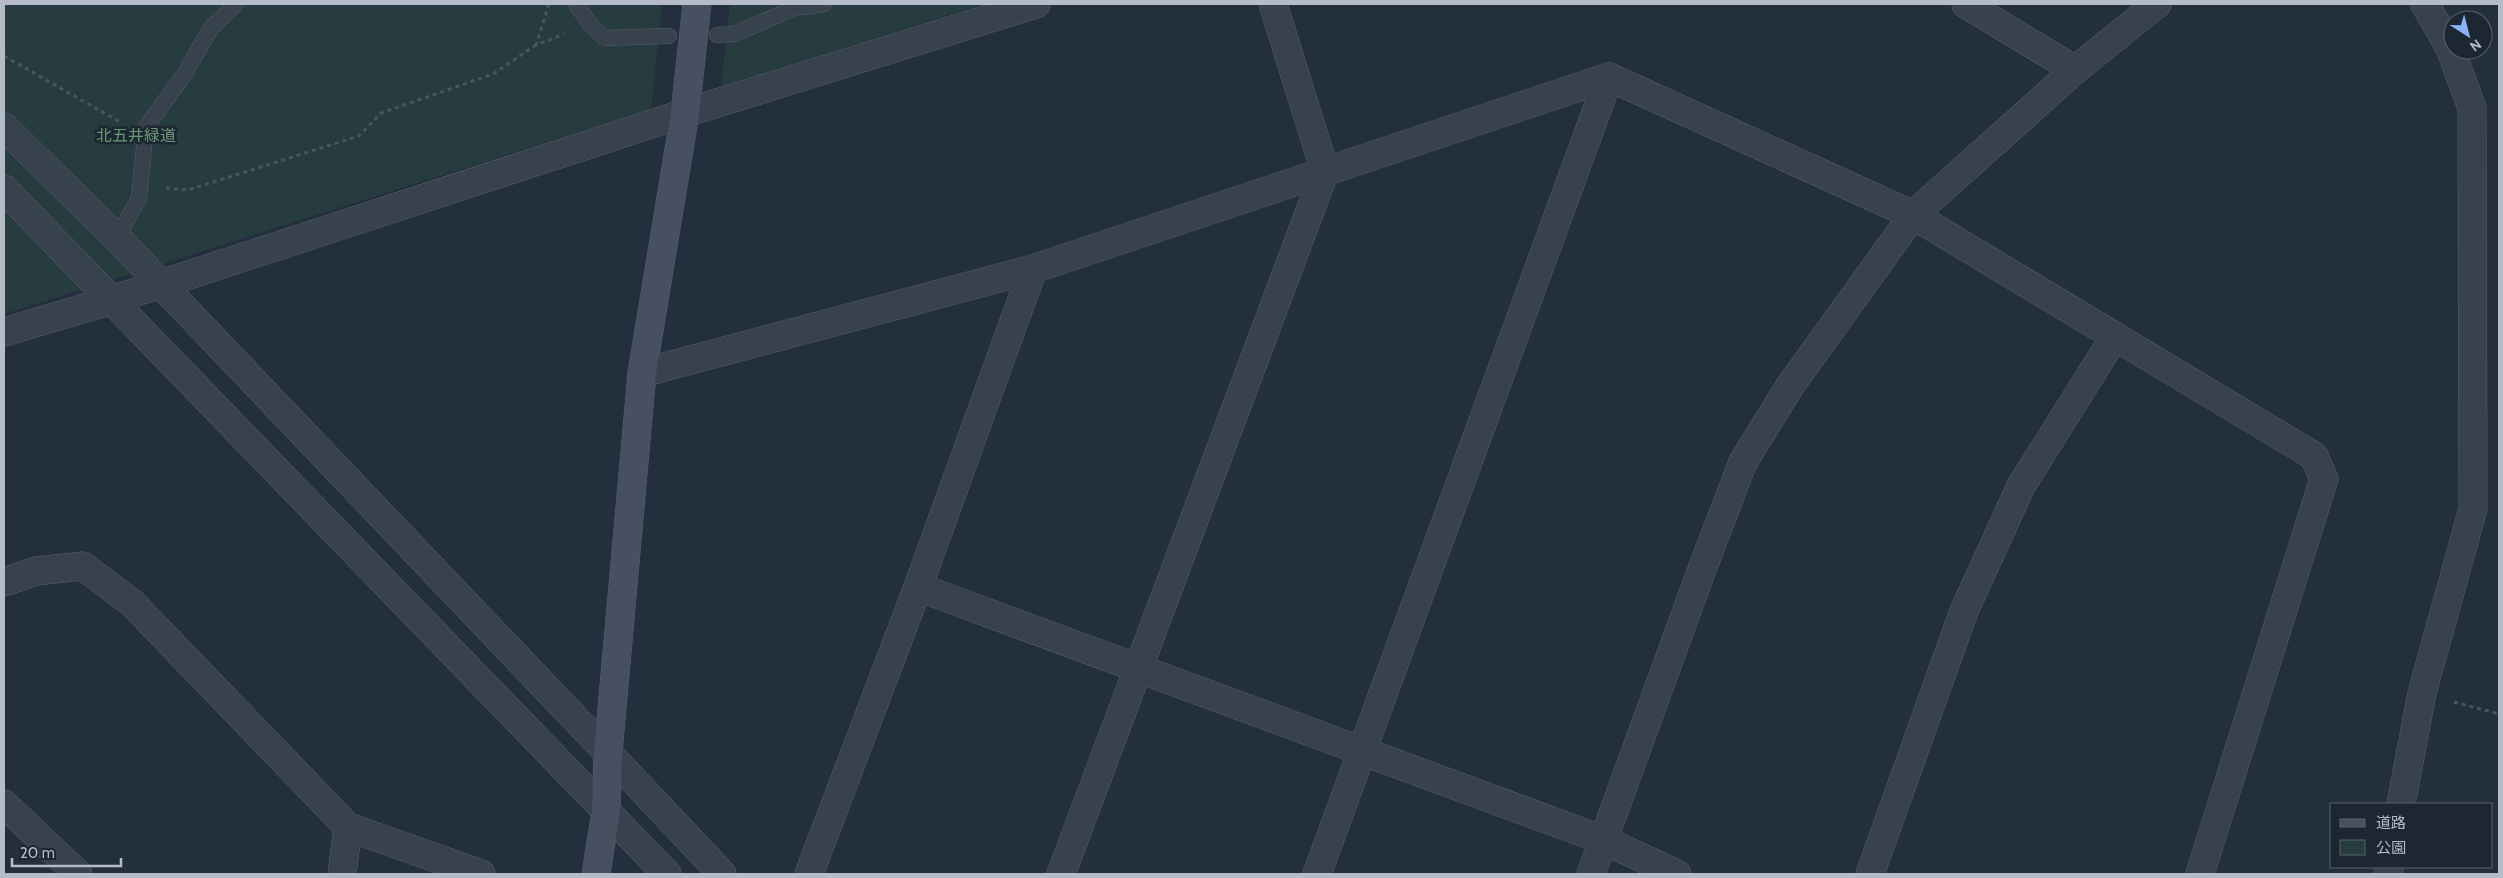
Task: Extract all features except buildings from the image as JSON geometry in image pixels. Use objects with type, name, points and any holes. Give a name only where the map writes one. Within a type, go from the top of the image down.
[{"type":"street","points":[[596,874],[606,811],[608,753],[642,373],[685,113],[697,4]]},
{"type":"street","points":[[4,332],[112,300],[158,283],[685,113],[1036,4]]},
{"type":"street","points":[[1061,874],[1325,171],[1273,4]]},
{"type":"street","points":[[1966,4],[2076,70]]},
{"type":"street","points":[[1591,874],[1743,462],[1790,386],[1913,215],[2076,70],[2157,4]]},
{"type":"street","points":[[2401,803],[2422,694],[2473,509],[2472,108],[2450,48],[2425,4]]},
{"type":"street","points":[[642,373],[1032,268],[1608,77],[1913,215],[2314,456],[2324,479],[2200,874]]},
{"type":"street","points":[[1317,874],[1608,77]]},
{"type":"street","points":[[4,127],[117,238],[722,874]]},
{"type":"street","points":[[4,189],[667,874]]},
{"type":"street","points":[[809,874],[918,587],[1032,268]]},
{"type":"street","points":[[1870,874],[1964,611],[2017,494],[2116,336]]},
{"type":"street","points":[[4,582],[36,571],[83,566],[132,603],[348,827],[481,874]]},
{"type":"street","points":[[918,587],[1603,840],[1677,874]]},
{"type":"street","points":[[4,804],[78,874]]},
{"type":"street","points":[[342,874],[348,827]]},
{"type":"lane","points":[[117,238],[139,198],[146,127],[184,75],[211,28],[236,4]]},
{"type":"lane","points":[[576,4],[590,24],[606,38],[669,36]]},
{"type":"lane","points":[[717,35],[734,34],[795,8],[824,4]]},
{"type":"path","points":[[536,45],[549,4]]},
{"type":"path","points":[[140,185],[188,190],[359,136],[381,113],[493,74],[536,45],[590,24]]},
{"type":"path","points":[[4,56],[145,136]]},
{"type":"path","points":[[2422,694],[2499,714]]},
{"type":"green space","name":"北五井緑道","points":[[4,4],[662,4],[651,109],[4,314]]},
{"type":"green space","points":[[730,4],[983,4],[721,87]]}]
